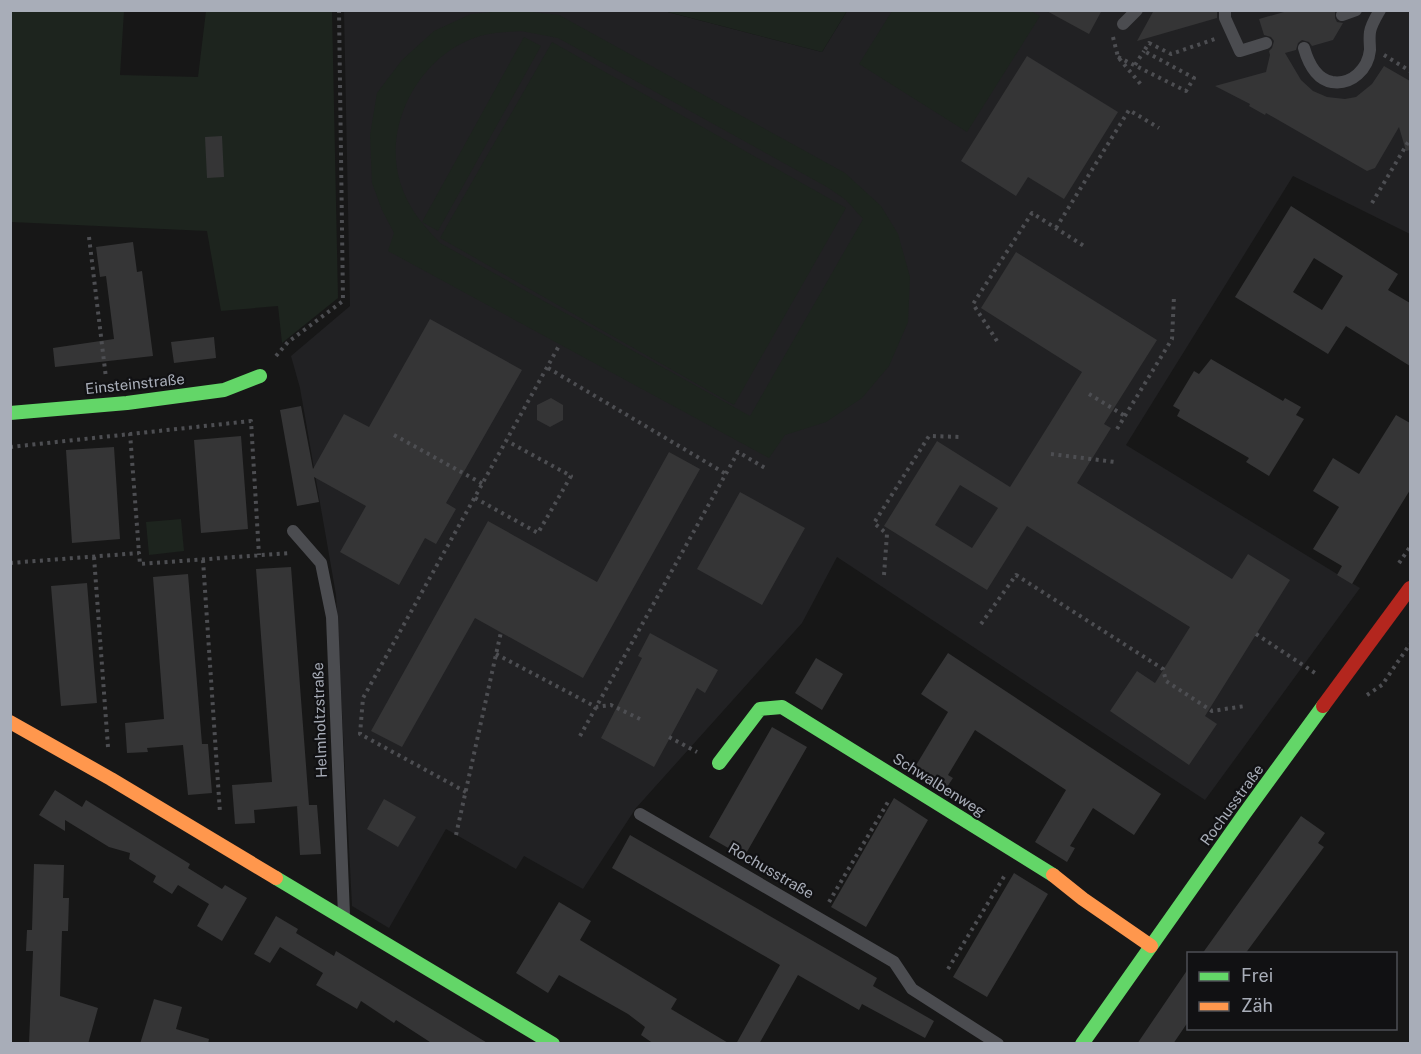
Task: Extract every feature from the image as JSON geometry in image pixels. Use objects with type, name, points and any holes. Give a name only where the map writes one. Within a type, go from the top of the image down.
[{"type":"street","name":"Einsteinstraße","points":[[10,413],[127,403],[224,390],[260,376]]},
{"type":"street","name":"Rochusstraße","points":[[1082,1044],[1252,804],[1393,621],[1410,588]]},
{"type":"street","name":"Schwalbenweg","points":[[719,763],[760,710],[782,707],[1061,880],[1083,899],[1151,946]]},
{"type":"street","points":[[10,722],[111,778],[553,1044]]},
{"type":"lane","points":[[1123,24],[1137,10]]},
{"type":"lane","points":[[1225,10],[1225,18],[1240,51],[1266,43]]},
{"type":"lane","points":[[1342,15],[1356,10]]},
{"type":"lane","points":[[1304,48],[1309,63],[1318,76],[1332,82],[1351,80],[1364,69],[1370,48],[1370,30],[1380,10]]},
{"type":"lane","name":"Helmholtzstraße","points":[[293,531],[321,562],[332,617],[345,919]]},
{"type":"lane","name":"Rochusstraße","points":[[640,814],[894,962],[912,989],[998,1044]]},
{"type":"path","points":[[260,376],[288,342],[343,301],[339,10]]},
{"type":"path","points":[[1135,65],[1149,43],[1171,54],[1232,33]]},
{"type":"path","points":[[1112,34],[1118,57],[1143,87]]},
{"type":"path","points":[[1370,48],[1410,70]]},
{"type":"path","points":[[1118,57],[1186,91],[1194,78],[1144,51]]},
{"type":"path","points":[[1056,228],[1129,110],[1159,128]]},
{"type":"path","points":[[1372,203],[1410,139]]},
{"type":"path","points":[[997,341],[973,304],[1032,213],[1084,246]]},
{"type":"path","points":[[89,237],[107,388]]},
{"type":"path","points":[[1117,429],[1172,339],[1174,296]]},
{"type":"path","points":[[466,792],[360,734],[363,698],[560,344]]},
{"type":"path","points":[[548,368],[726,474]]},
{"type":"path","points":[[1089,393],[1125,416]]},
{"type":"path","points":[[10,447],[251,421],[259,555]]},
{"type":"path","points":[[130,433],[140,564],[312,551]]},
{"type":"path","points":[[394,435],[483,484]]},
{"type":"path","points":[[884,575],[887,534],[874,523],[928,436],[962,437]]},
{"type":"path","points":[[475,498],[538,533],[571,476],[507,441]]},
{"type":"path","points":[[580,736],[738,452],[765,468]]},
{"type":"path","points":[[1051,454],[1115,462]]},
{"type":"path","points":[[10,563],[139,553]]},
{"type":"path","points":[[94,557],[111,778]]},
{"type":"path","points":[[203,560],[222,845]]},
{"type":"path","points":[[981,624],[1016,575],[1164,669],[1166,681],[1212,711],[1245,706]]},
{"type":"path","points":[[456,835],[501,632]]},
{"type":"path","points":[[1256,634],[1319,676]]},
{"type":"path","points":[[1366,696],[1382,685],[1410,644]]},
{"type":"path","points":[[496,654],[596,707],[611,705],[640,720]]},
{"type":"path","points":[[669,737],[690,748]]},
{"type":"path","points":[[829,902],[900,780]]},
{"type":"path","points":[[948,969],[1018,854]]},
{"type":"shaded area","points":[[10,11],[124,11],[120,75],[198,77],[206,11],[332,11],[338,298],[282,343],[278,306],[221,311],[207,231],[11,222]]},
{"type":"shaded area","points":[[344,11],[664,11],[822,52],[847,11],[1410,11],[1410,234],[1293,176],[1126,445],[1360,588],[1205,800],[837,557],[802,623],[636,808],[583,889],[524,856],[516,869],[446,829],[389,928],[352,906],[336,595],[300,388],[291,356],[350,306]]},
{"type":"shaded area","points":[[502,11],[559,15],[845,173],[881,206],[898,234],[910,277],[908,322],[889,366],[862,398],[826,422],[785,435],[769,458],[388,251],[394,233],[372,183],[370,135],[377,93],[402,60],[434,31],[471,14]],"holes":[[[521,31],[558,38],[827,187],[846,200],[863,219],[750,416],[440,243],[411,208],[400,182],[396,159],[397,136],[412,92],[426,72],[462,43],[484,35]]]},
{"type":"shaded area","points":[[664,11],[847,11],[822,52]]},
{"type":"shaded area","points":[[892,11],[1031,11],[1040,16],[967,132],[859,64]]},
{"type":"shaded area","points":[[524,37],[541,46],[438,231],[422,222]]},
{"type":"shaded area","points":[[552,42],[846,208],[734,405],[440,238]]},
{"type":"shaded area","points":[[181,519],[184,551],[149,555],[146,522]]},
{"type":"building","points":[[1045,10],[1102,10],[1089,34]]},
{"type":"building","points":[[1154,10],[1217,10],[1217,18],[1137,41]]},
{"type":"building","points":[[1291,10],[1335,10],[1337,22],[1343,23],[1333,40],[1312,46],[1309,42],[1302,40],[1298,43],[1296,50],[1285,53],[1301,80],[1313,91],[1327,97],[1345,99],[1356,97],[1372,84],[1384,66],[1410,81],[1410,150],[1406,151],[1399,127],[1375,168],[1367,171],[1215,86],[1266,72],[1269,51],[1274,41],[1271,37],[1264,35],[1259,19]]},
{"type":"building","points":[[1027,56],[1118,112],[1064,199],[1028,177],[1016,196],[961,161]]},
{"type":"building","points":[[222,136],[224,177],[207,178],[205,137]]},
{"type":"building","points":[[1291,206],[1398,274],[1388,290],[1410,303],[1410,366],[1346,326],[1328,354],[1235,297]],"holes":[[[1314,258],[1343,276],[1322,310],[1293,292]]]},
{"type":"building","points":[[133,242],[137,272],[142,271],[153,356],[55,367],[53,348],[114,339],[106,276],[100,277],[96,247]]},
{"type":"building","points":[[1016,252],[1157,340],[1104,424],[1111,428],[1077,483],[1232,579],[1248,554],[1290,580],[1205,716],[1217,724],[1189,765],[1110,711],[1137,671],[1155,683],[1190,627],[1027,526],[987,590],[884,526],[937,441],[1010,487],[1082,372],[981,308]],"holes":[[[960,485],[998,508],[972,548],[935,525]]]},
{"type":"building","points":[[430,319],[522,370],[446,503],[456,509],[436,544],[425,538],[399,585],[340,552],[366,506],[314,477],[319,502],[297,506],[280,410],[301,406],[313,469],[344,414],[369,427]]},
{"type":"building","points":[[214,337],[216,358],[174,363],[171,342]]},
{"type":"building","points":[[1211,359],[1283,401],[1285,398],[1301,407],[1296,415],[1304,419],[1269,476],[1246,462],[1249,458],[1177,416],[1180,410],[1173,406],[1194,371],[1199,374]]},
{"type":"building","points":[[551,398],[563,405],[563,420],[550,427],[537,420],[537,405]]},
{"type":"building","points":[[1396,415],[1410,423],[1410,490],[1352,584],[1337,575],[1342,566],[1313,549],[1339,507],[1313,491],[1333,458],[1359,474]]},
{"type":"building","points":[[241,436],[248,529],[201,533],[194,440]]},
{"type":"building","points":[[114,447],[120,539],[72,543],[66,450]]},
{"type":"building","points":[[669,452],[700,469],[583,678],[475,618],[402,747],[371,731],[488,521],[597,582]]},
{"type":"building","points":[[740,492],[805,528],[762,605],[697,569]]},
{"type":"building","points":[[291,567],[309,805],[317,805],[321,854],[300,855],[297,806],[254,810],[255,823],[235,824],[232,785],[272,782],[256,569]]},
{"type":"building","points":[[188,574],[202,744],[208,744],[212,793],[188,795],[183,745],[147,748],[148,752],[127,753],[125,723],[164,719],[153,577]]},
{"type":"building","points":[[87,583],[97,703],[61,706],[51,586]]},
{"type":"building","points":[[650,633],[718,670],[705,693],[697,688],[654,767],[601,738],[642,658],[638,656]]},
{"type":"building","points":[[948,653],[1161,794],[1134,835],[1093,808],[1070,846],[1075,848],[1067,862],[1035,842],[1066,790],[975,730],[948,775],[953,778],[947,787],[915,767],[948,712],[921,694]]},
{"type":"building","points":[[816,658],[843,674],[822,710],[795,693]]},
{"type":"building","points":[[772,727],[807,747],[744,857],[709,837]]},
{"type":"building","points":[[55,790],[82,807],[86,800],[190,864],[188,868],[222,889],[225,885],[247,898],[222,941],[197,926],[209,904],[178,885],[172,894],[153,882],[156,876],[129,859],[130,853],[109,847],[65,820],[65,831],[39,815]]},
{"type":"building","points":[[894,798],[928,820],[866,927],[831,907]]},
{"type":"building","points":[[384,799],[416,817],[398,847],[367,829]]},
{"type":"building","points":[[1301,816],[1325,833],[1318,843],[1324,847],[1246,952],[1203,952]]},
{"type":"building","points":[[630,835],[877,978],[873,986],[934,1021],[925,1038],[862,1004],[859,1010],[798,975],[759,1044],[736,1044],[780,965],[612,868]]},
{"type":"building","points":[[34,864],[64,865],[63,898],[69,898],[68,931],[62,931],[60,996],[98,1008],[88,1044],[29,1044],[33,951],[26,951],[27,930],[32,930]]},
{"type":"building","points":[[1014,873],[1048,894],[987,997],[953,977]]},
{"type":"building","points":[[559,902],[591,921],[580,940],[677,999],[671,1009],[730,1044],[654,1044],[641,1035],[645,1027],[628,1014],[559,975],[548,993],[516,973]]},
{"type":"building","points":[[276,916],[298,929],[296,933],[334,956],[336,951],[489,1044],[433,1044],[396,1020],[394,1023],[361,1001],[357,1009],[316,985],[323,973],[280,947],[270,963],[254,954]]},
{"type":"building","points":[[1187,970],[1187,1023],[1173,1044],[1137,1044]]},
{"type":"building","points":[[154,999],[182,1007],[176,1029],[209,1039],[208,1044],[140,1044]]},
{"type":"traffic: fast","points":[[10,413],[127,403],[224,390],[260,376]]},
{"type":"traffic: fast","points":[[1082,1044],[1323,706]]},
{"type":"traffic: fast","points":[[719,763],[760,709],[782,707],[1053,875]]},
{"type":"traffic: fast","points":[[276,878],[553,1044]]},
{"type":"traffic: slow","points":[[10,722],[111,779],[276,878]]},
{"type":"traffic: slow","points":[[1053,875],[1083,899],[1151,946]]},
{"type":"traffic: jam","points":[[1323,706],[1410,588]]}]
